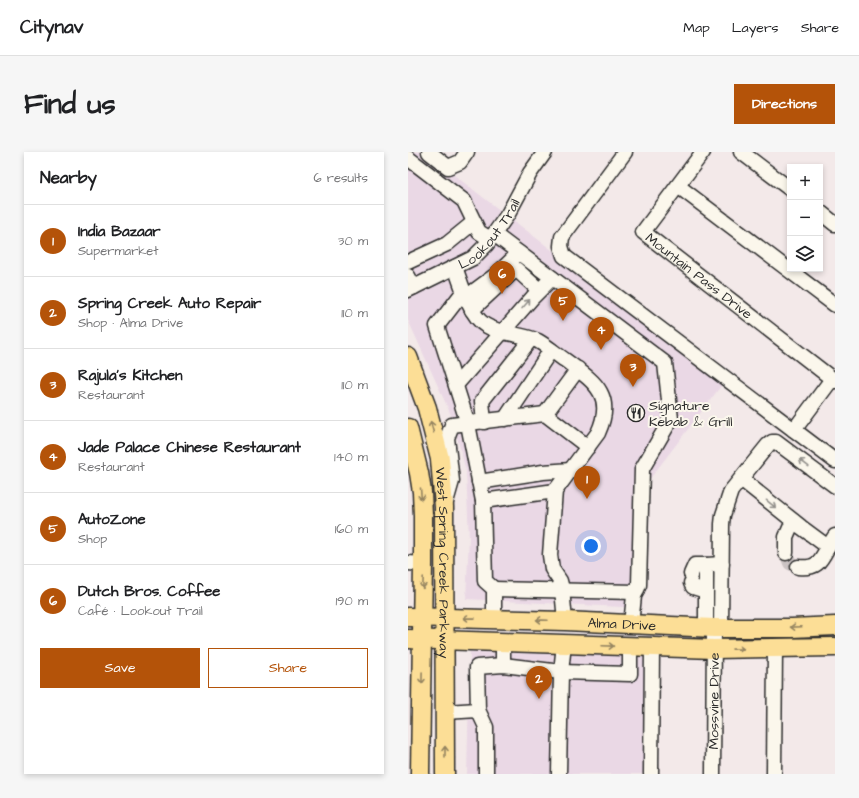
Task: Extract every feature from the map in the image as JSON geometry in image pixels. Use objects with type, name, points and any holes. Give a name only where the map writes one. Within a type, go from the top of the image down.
[{"type":"main road","name":"West Spring Creek Parkway","points":[[408,357],[426,408],[440,459],[444,507],[446,640],[445,774]]},
{"type":"main road","name":"West Spring Creek Parkway","points":[[408,428],[422,492],[416,564],[415,617],[420,774]]},
{"type":"main road","name":"Alma Drive","points":[[415,617],[565,621],[714,628],[792,628],[835,626]]},
{"type":"main road","points":[[564,644],[565,621]]},
{"type":"main road","name":"Alma Drive","points":[[415,639],[714,650],[835,647]]},
{"type":"street","points":[[429,152],[448,167],[460,162],[467,152]]},
{"type":"street","name":"Lookout Trail","points":[[410,284],[455,267],[473,258],[492,237],[508,214],[530,173],[546,152]]},
{"type":"street","points":[[625,152],[562,237],[561,246],[564,256],[835,461]]},
{"type":"street","name":"Mountain Pass Drive","points":[[703,152],[643,232],[834,380]]},
{"type":"street","points":[[741,152],[787,187]]},
{"type":"street","points":[[408,158],[464,201],[478,232],[492,237],[519,253],[665,363],[671,419],[642,469],[639,585],[634,596],[631,624]]},
{"type":"street","points":[[678,186],[835,305]]},
{"type":"street","points":[[823,214],[835,224]]},
{"type":"street","points":[[408,262],[447,244],[474,222]]},
{"type":"street","points":[[519,253],[497,274],[465,294],[438,326],[468,424],[483,501],[485,581],[494,590],[636,592]]},
{"type":"street","points":[[455,267],[472,310],[484,325],[502,332],[537,341],[590,378],[598,387],[603,398],[605,410],[604,422],[598,433],[555,492],[550,555],[552,569],[560,581],[563,591],[565,621]]},
{"type":"street","points":[[472,310],[516,269],[539,290]]},
{"type":"street","points":[[456,385],[539,290],[552,278]]},
{"type":"street","points":[[484,422],[482,402],[531,339]]},
{"type":"street","points":[[505,419],[551,350]]},
{"type":"street","points":[[545,414],[578,370]]},
{"type":"street","points":[[794,430],[834,380]]},
{"type":"street","points":[[444,507],[452,481],[447,438],[452,425],[545,414],[588,447]]},
{"type":"street","points":[[714,628],[722,564],[723,515],[731,491],[768,445],[772,442],[776,442],[835,486]]},
{"type":"street","points":[[479,482],[543,472],[571,470]]},
{"type":"street","points":[[740,479],[793,522],[832,542],[821,561],[809,568],[798,567]]},
{"type":"street","points":[[483,501],[555,492]]},
{"type":"street","points":[[786,553],[786,537],[793,522]]},
{"type":"street","points":[[706,591],[693,587],[691,578],[695,565],[722,564]]},
{"type":"street","points":[[706,565],[706,591],[714,628]]},
{"type":"street","points":[[494,590],[494,619]]},
{"type":"street","name":"Mossvine Drive","points":[[714,628],[714,774]]},
{"type":"street","points":[[503,642],[503,665]]},
{"type":"street","points":[[559,774],[561,672],[564,644]]},
{"type":"street","points":[[486,774],[486,727],[478,710],[477,667],[503,665],[561,672],[630,674],[630,647]]},
{"type":"street","points":[[650,774],[652,647]]},
{"type":"street","points":[[774,774],[775,648]]},
{"type":"street","points":[[445,712],[478,710]]},
{"type":"shaded area","points":[[408,152],[424,152],[724,382],[649,480],[642,608],[466,599],[469,538],[466,471],[451,415],[408,320]]},
{"type":"shaded area","points":[[470,652],[647,656],[644,774],[467,774]]},
{"type":"tunnel","points":[[786,553],[790,563],[798,567]]},
{"type":"place","name":"Dutch Bros. Coffee","points":[[502,294]]},
{"type":"place","name":"AutoZone","points":[[563,321]]},
{"type":"place","name":"Jade Palace Chinese Restaurant","points":[[601,350]]},
{"type":"place","name":"Rajula's Kitchen","points":[[633,387]]},
{"type":"place","name":"Signature Kebab & Grill","points":[[636,413]]},
{"type":"place","name":"India Bazaar","points":[[587,499]]},
{"type":"place","name":"Spring Creek Auto Repair","points":[[539,699]]}]
